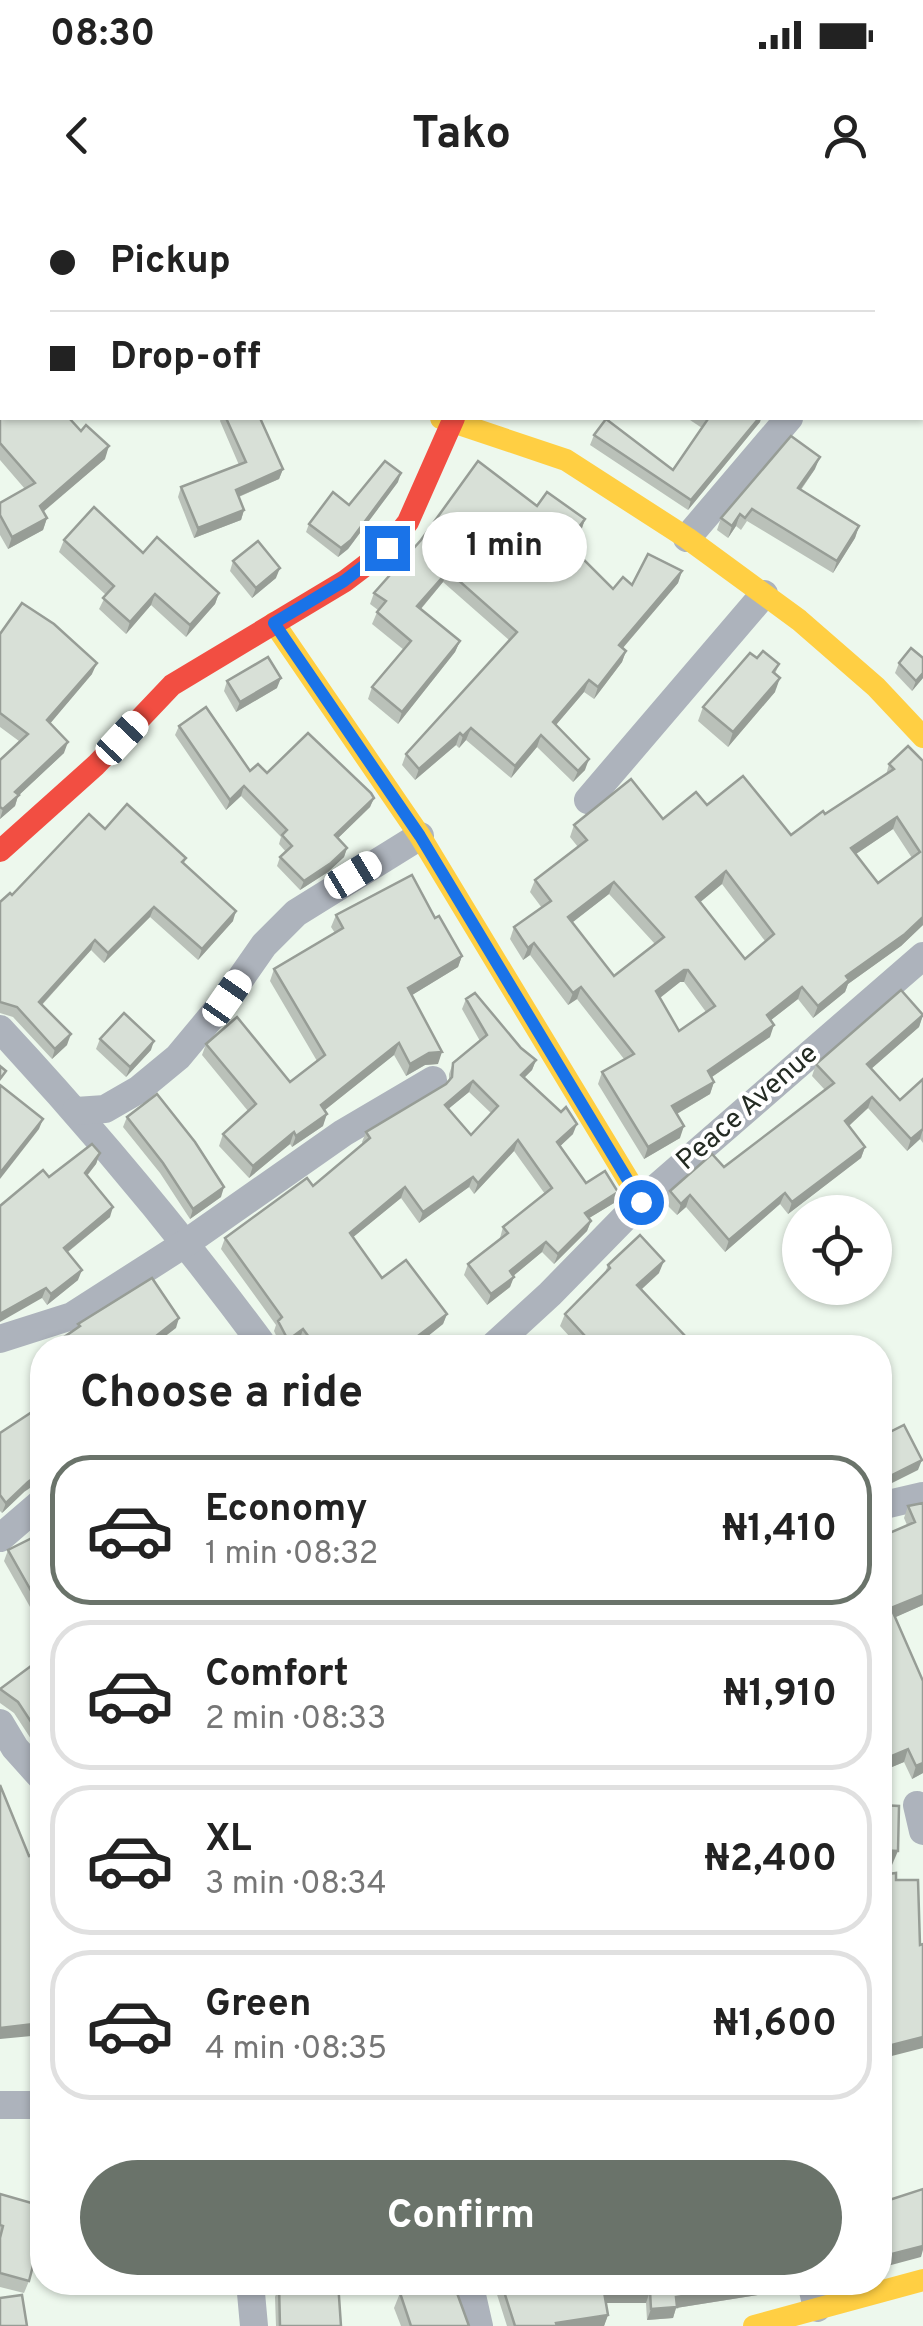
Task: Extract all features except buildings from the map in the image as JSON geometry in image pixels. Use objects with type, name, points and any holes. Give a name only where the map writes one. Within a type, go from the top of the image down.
[{"type":"street","points":[[0,851],[96,765],[172,685],[344,581],[387,548],[408,522],[449,420]]},
{"type":"street","points":[[452,420],[566,460],[687,538],[799,620],[876,688],[923,738]]},
{"type":"street","points":[[687,538],[787,420]]},
{"type":"street","points":[[588,800],[764,594]]},
{"type":"street","points":[[274,623],[420,836],[641,1202]]},
{"type":"street","points":[[76,1111],[105,1109],[138,1090],[178,1057],[227,998],[264,944],[296,913],[420,836]]},
{"type":"street","name":"Peace Avenue","points":[[504,1335],[641,1202],[923,956]]},
{"type":"street","points":[[0,1030],[76,1111],[186,1242],[255,1335]]},
{"type":"street","points":[[0,1339],[72,1316],[343,1133],[433,1080]]},
{"type":"street","points":[[892,1503],[923,1496]]},
{"type":"street","points":[[0,1538],[30,1512]]},
{"type":"street","points":[[0,1722],[30,1765]]},
{"type":"street","points":[[0,2105],[30,2105]]},
{"type":"street","points":[[892,2284],[923,2280]]},
{"type":"street","points":[[251,2295],[254,2326]]},
{"type":"street","points":[[472,2295],[479,2326]]},
{"type":"street","points":[[754,2326],[814,2295]]},
{"type":"traffic: slow","points":[[447,420],[566,460],[687,538],[799,620],[876,687],[923,737]]},
{"type":"traffic: slow","points":[[274,623],[420,836],[641,1201]]},
{"type":"traffic: slow","points":[[892,2288],[923,2280]]},
{"type":"traffic: slow","points":[[754,2326],[868,2295]]},
{"type":"traffic: jam","points":[[0,851],[96,765],[172,685],[345,581],[387,549],[408,522],[453,420]]},
{"type":"route","points":[[387,548],[344,581],[274,623],[420,836],[641,1202]]}]
